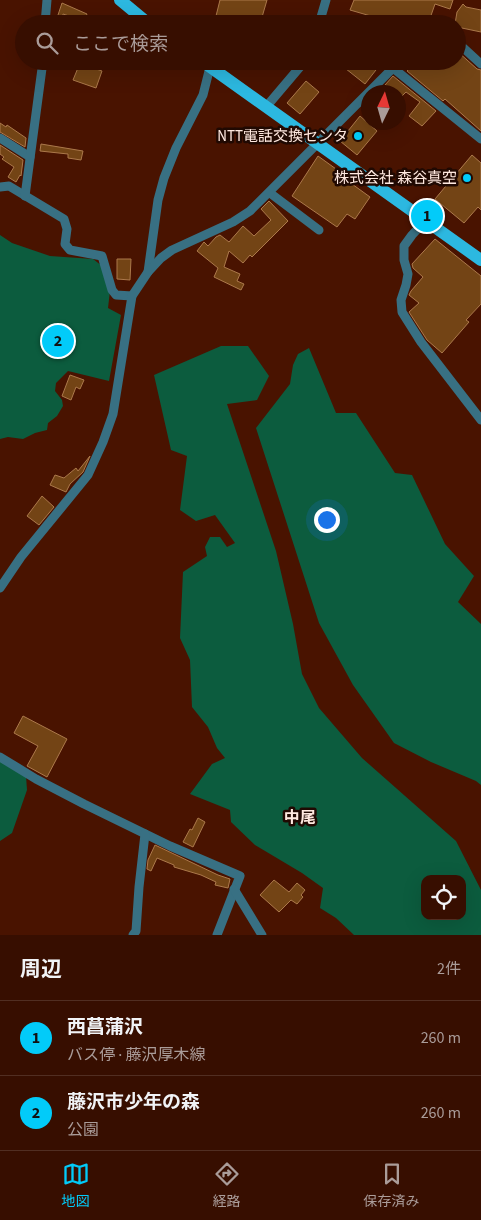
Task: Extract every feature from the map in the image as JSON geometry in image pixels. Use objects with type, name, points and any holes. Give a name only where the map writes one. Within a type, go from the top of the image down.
[{"type":"main road","points":[[120,0],[138,15]]},
{"type":"main road","points":[[215,70],[481,260]]},
{"type":"street","points":[[46,15],[47,0]]},
{"type":"street","points":[[322,15],[326,0]]},
{"type":"street","points":[[466,50],[481,64]]},
{"type":"street","points":[[25,196],[41,70]]},
{"type":"street","points":[[148,272],[158,200],[164,178],[176,148],[203,95],[205,70]]},
{"type":"street","points":[[266,106],[298,70]]},
{"type":"street","points":[[0,588],[21,558],[88,475],[94,464],[113,414],[132,296],[148,272],[161,258],[172,250],[234,222],[250,211],[270,193],[390,70]]},
{"type":"street","points":[[395,70],[481,139]]},
{"type":"street","points":[[0,138],[30,157]]},
{"type":"street","points":[[0,187],[9,186],[64,219],[67,229],[65,244],[70,250],[102,256],[112,290],[116,294],[132,296]]},
{"type":"street","points":[[270,193],[319,230]]},
{"type":"street","points":[[425,221],[412,234],[404,246],[404,260],[408,274],[401,300],[402,312],[421,342],[481,420]]},
{"type":"street","points":[[0,757],[36,779],[145,834],[240,876],[217,935]]},
{"type":"street","points":[[133,935],[136,931],[138,887],[145,834]]},
{"type":"street","points":[[234,890],[262,935]]},
{"type":"green space","points":[[0,235],[12,243],[50,256],[93,259],[106,269],[110,291],[108,308],[121,315],[109,381],[68,371],[56,383],[55,391],[62,400],[63,406],[57,416],[48,423],[47,430],[23,439],[8,437],[0,439]]},
{"type":"green space","points":[[221,346],[248,346],[269,376],[257,400],[227,404],[276,551],[293,624],[302,674],[319,708],[362,758],[456,841],[481,890],[481,935],[354,935],[336,918],[320,908],[323,888],[255,845],[231,822],[230,810],[190,794],[212,764],[225,758],[217,748],[208,727],[192,707],[190,660],[180,638],[183,572],[207,556],[205,547],[210,537],[220,537],[227,547],[235,543],[215,515],[196,521],[180,510],[187,456],[171,450],[154,375]]},
{"type":"green space","points":[[309,348],[336,413],[356,413],[395,473],[412,475],[445,544],[474,576],[458,602],[481,624],[481,785],[394,743],[353,685],[319,623],[256,428],[290,384],[293,365],[298,354]]},
{"type":"green space","points":[[0,753],[26,776],[27,790],[12,833],[0,841]]},
{"type":"building","points":[[220,0],[267,0],[263,15],[216,15]]},
{"type":"building","points":[[354,0],[453,0],[450,9],[435,4],[431,15],[367,15],[350,10]]},
{"type":"building","points":[[62,3],[87,14],[87,15],[58,15]]},
{"type":"building","points":[[463,4],[466,7],[481,10],[481,32],[466,29],[466,15],[456,15]]},
{"type":"building","points":[[466,59],[477,69],[481,70],[481,131],[445,99],[443,101],[407,71],[466,70]]},
{"type":"building","points":[[77,70],[102,71],[96,88],[73,80]]},
{"type":"building","points":[[347,70],[376,70],[365,84]]},
{"type":"building","points":[[393,76],[404,85],[385,85]]},
{"type":"building","points":[[306,81],[319,92],[300,114],[287,103]]},
{"type":"building","points":[[406,87],[436,111],[422,126],[409,116],[420,102],[406,92]]},
{"type":"building","name":"NTT電話交換センタ","points":[[360,116],[361,130],[377,131],[357,155],[340,141]]},
{"type":"building","points":[[0,123],[6,127],[7,125],[26,138],[25,147],[0,132]]},
{"type":"building","points":[[41,144],[83,151],[81,160],[68,158],[68,154],[40,151]]},
{"type":"building","points":[[0,145],[23,160],[21,176],[16,182],[8,177],[14,167],[2,159],[4,157],[0,154]]},
{"type":"building","name":"株式会社 森谷真空","points":[[472,155],[481,163],[481,210],[478,207],[464,223],[435,199]]},
{"type":"building","points":[[318,156],[354,182],[352,184],[370,197],[355,219],[347,214],[337,227],[292,196]]},
{"type":"building","points":[[269,201],[288,221],[252,257],[250,255],[243,263],[229,251],[224,267],[240,274],[237,281],[244,284],[241,290],[214,277],[218,268],[197,251],[204,242],[208,246],[220,235],[229,242],[243,226],[254,236],[271,220],[261,209]]},
{"type":"building","points":[[435,239],[481,276],[481,304],[466,320],[469,322],[442,353],[427,340],[409,312],[419,303],[409,295],[423,277],[413,268],[412,264]]},
{"type":"building","points":[[117,259],[131,259],[130,280],[117,279]]},
{"type":"building","points":[[70,375],[84,380],[80,389],[76,387],[71,400],[62,396]]},
{"type":"building","points":[[90,456],[83,472],[70,484],[66,492],[50,485],[55,475],[64,478],[76,468],[78,471]]},
{"type":"building","points":[[42,496],[54,507],[39,525],[27,516]]},
{"type":"building","points":[[23,716],[67,739],[47,777],[27,766],[38,746],[14,733]]},
{"type":"building","points":[[198,818],[205,822],[193,847],[183,842]]},
{"type":"building","points":[[155,845],[230,879],[228,888],[215,885],[216,882],[201,875],[174,867],[174,865],[157,858],[151,871],[147,869],[148,860]]},
{"type":"building","points":[[274,880],[289,892],[297,883],[305,890],[301,895],[303,897],[297,904],[291,900],[279,912],[260,895]]},
{"type":"place","name":"NTT電話交換センタ","points":[[358,136]]},
{"type":"place","name":"株式会社 森谷真空","points":[[467,178]]},
{"type":"place","name":"西菖蒲沢","points":[[427,216]]},
{"type":"place","name":"藤沢市少年の森","points":[[58,341]]},
{"type":"district","name":"中尾","points":[[300,817]]}]
